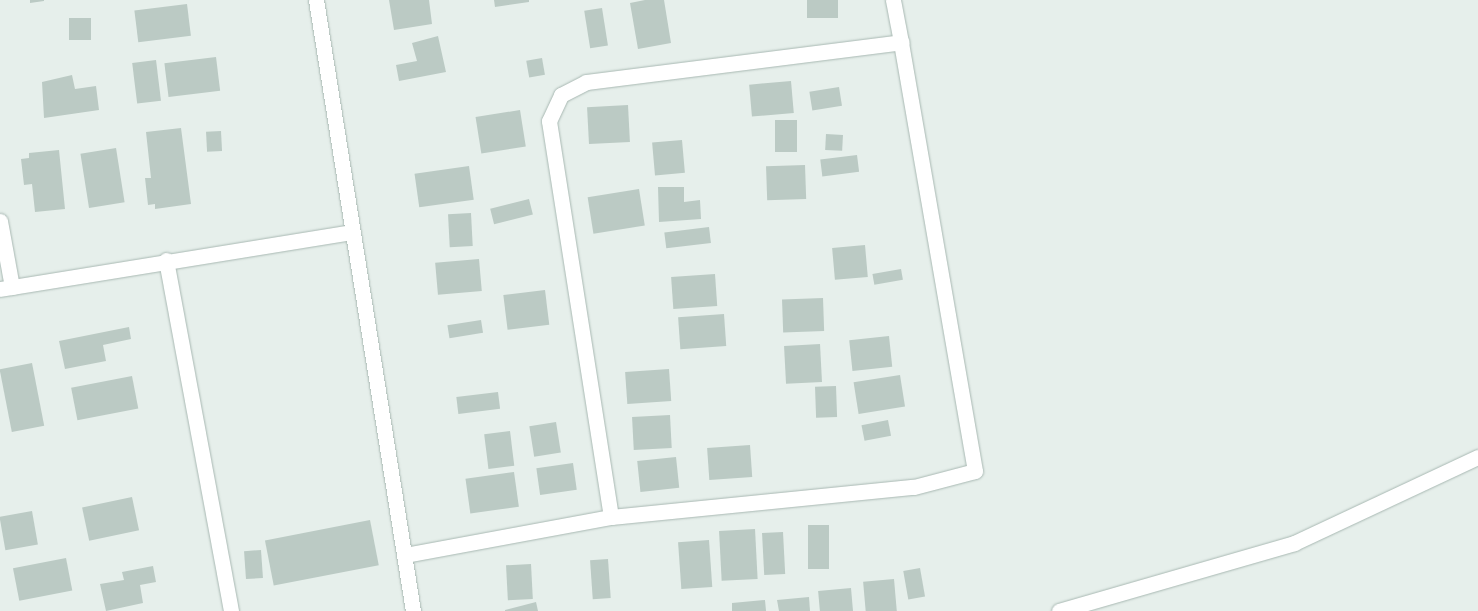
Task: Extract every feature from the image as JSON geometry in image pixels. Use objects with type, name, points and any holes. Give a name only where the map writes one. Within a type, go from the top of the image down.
[{"type":"street","points":[[316,0],[351,232],[413,611]]},
{"type":"street","points":[[405,555],[611,517],[914,487],[975,471],[893,0]]},
{"type":"street","points":[[611,517],[548,121],[561,95],[586,82],[901,42]]},
{"type":"street","points":[[0,221],[6,288],[166,260],[351,232]]},
{"type":"street","points":[[166,260],[231,611]]},
{"type":"street","points":[[1059,611],[1294,543],[1478,456]]},
{"type":"building","points":[[30,0],[44,0],[44,1],[30,3]]},
{"type":"building","points":[[389,0],[429,0],[432,24],[394,30]]},
{"type":"building","points":[[494,0],[529,0],[529,2],[495,7]]},
{"type":"building","points":[[645,0],[664,0],[671,43],[638,49],[630,3]]},
{"type":"building","points":[[807,0],[838,0],[838,18],[807,18]]},
{"type":"building","points":[[187,4],[191,36],[138,42],[134,10]]},
{"type":"building","points":[[602,8],[608,46],[590,48],[584,11]]},
{"type":"building","points":[[69,18],[91,18],[91,40],[69,40]]},
{"type":"building","points":[[438,36],[446,72],[399,81],[396,65],[417,61],[412,43]]},
{"type":"building","points":[[216,57],[220,91],[169,97],[164,63]]},
{"type":"building","points":[[542,58],[545,75],[529,78],[526,61]]},
{"type":"building","points":[[156,60],[161,101],[137,104],[132,63]]},
{"type":"building","points":[[72,75],[75,89],[96,86],[99,110],[44,118],[42,82]]},
{"type":"building","points":[[791,81],[794,113],[752,117],[749,85]]},
{"type":"building","points":[[839,87],[842,106],[812,110],[809,92]]},
{"type":"building","points":[[628,105],[630,142],[589,144],[587,107]]},
{"type":"building","points":[[520,110],[526,147],[481,154],[476,117]]},
{"type":"building","points":[[775,120],[797,120],[797,152],[775,152]]},
{"type":"building","points":[[181,128],[191,204],[155,209],[155,204],[148,205],[145,178],[151,178],[146,132]]},
{"type":"building","points":[[221,131],[222,151],[207,152],[206,132]]},
{"type":"building","points":[[826,134],[843,135],[842,151],[825,150]]},
{"type":"building","points":[[682,140],[685,173],[655,175],[652,143]]},
{"type":"building","points":[[116,148],[125,202],[89,208],[80,154]]},
{"type":"building","points":[[59,150],[65,209],[35,212],[32,184],[24,185],[21,159],[29,158],[29,153]]},
{"type":"building","points":[[857,155],[859,172],[822,176],[820,160]]},
{"type":"building","points":[[805,165],[806,199],[767,200],[766,166]]},
{"type":"building","points":[[469,166],[474,200],[419,207],[415,174]]},
{"type":"building","points":[[658,187],[684,187],[684,202],[700,200],[701,219],[659,222]]},
{"type":"building","points":[[639,189],[645,226],[593,234],[588,197]]},
{"type":"building","points":[[529,199],[533,215],[494,224],[490,209]]},
{"type":"building","points":[[471,213],[473,246],[450,247],[448,214]]},
{"type":"building","points":[[709,227],[711,243],[666,248],[664,232]]},
{"type":"building","points":[[865,245],[868,277],[835,280],[832,248]]},
{"type":"building","points":[[479,259],[482,291],[438,295],[435,263]]},
{"type":"building","points":[[901,269],[903,280],[874,285],[872,274]]},
{"type":"building","points":[[715,274],[717,306],[673,309],[671,277]]},
{"type":"building","points":[[545,290],[549,325],[508,330],[503,295]]},
{"type":"building","points":[[823,298],[824,331],[783,332],[782,299]]},
{"type":"building","points":[[724,314],[726,346],[680,349],[678,317]]},
{"type":"building","points":[[481,320],[483,333],[449,338],[447,325]]},
{"type":"building","points":[[129,327],[131,339],[103,345],[106,361],[65,369],[59,341]]},
{"type":"building","points":[[889,336],[892,367],[852,371],[849,340]]},
{"type":"building","points":[[820,344],[822,382],[786,384],[784,346]]},
{"type":"building","points":[[32,363],[44,426],[12,432],[0,369]]},
{"type":"building","points":[[669,369],[671,401],[627,404],[625,372]]},
{"type":"building","points":[[900,375],[905,407],[859,414],[854,382]]},
{"type":"building","points":[[132,376],[138,408],[77,420],[71,388]]},
{"type":"building","points":[[836,386],[837,417],[816,418],[815,387]]},
{"type":"building","points":[[498,392],[500,409],[458,414],[456,397]]},
{"type":"building","points":[[670,415],[672,448],[634,450],[632,417]]},
{"type":"building","points":[[888,420],[891,436],[865,441],[861,425]]},
{"type":"building","points":[[556,422],[561,453],[534,457],[529,426]]},
{"type":"building","points":[[510,431],[514,466],[488,469],[484,434]]},
{"type":"building","points":[[750,445],[752,477],[709,480],[707,448]]},
{"type":"building","points":[[676,457],[679,488],[640,492],[637,461]]},
{"type":"building","points":[[573,463],[577,490],[540,495],[536,468]]},
{"type":"building","points":[[514,472],[519,507],[470,513],[465,479]]},
{"type":"building","points":[[132,497],[139,530],[89,541],[82,508]]},
{"type":"building","points":[[32,511],[38,544],[5,550],[0,517]]},
{"type":"building","points":[[370,520],[379,565],[274,586],[265,540]]},
{"type":"building","points":[[808,525],[829,525],[829,569],[808,569]]},
{"type":"building","points":[[755,529],[758,579],[722,581],[719,531]]},
{"type":"building","points":[[783,532],[785,574],[764,575],[762,533]]},
{"type":"building","points":[[709,540],[712,587],[681,589],[678,542]]},
{"type":"building","points":[[261,550],[263,578],[246,579],[244,551]]},
{"type":"building","points":[[66,558],[72,590],[19,601],[13,568]]},
{"type":"building","points":[[608,559],[611,598],[593,599],[590,560]]},
{"type":"building","points":[[531,564],[533,599],[508,600],[506,565]]},
{"type":"building","points":[[153,566],[156,582],[140,585],[143,603],[106,611],[100,584],[124,580],[122,572]]},
{"type":"building","points":[[920,568],[925,597],[908,600],[903,571]]},
{"type":"building","points":[[894,579],[897,611],[866,611],[863,582]]},
{"type":"building","points":[[851,588],[853,611],[820,611],[818,591]]},
{"type":"building","points":[[809,597],[810,611],[779,611],[777,600]]},
{"type":"building","points":[[765,600],[766,611],[732,611],[732,603]]},
{"type":"building","points":[[536,602],[538,611],[505,611],[505,610]]}]
